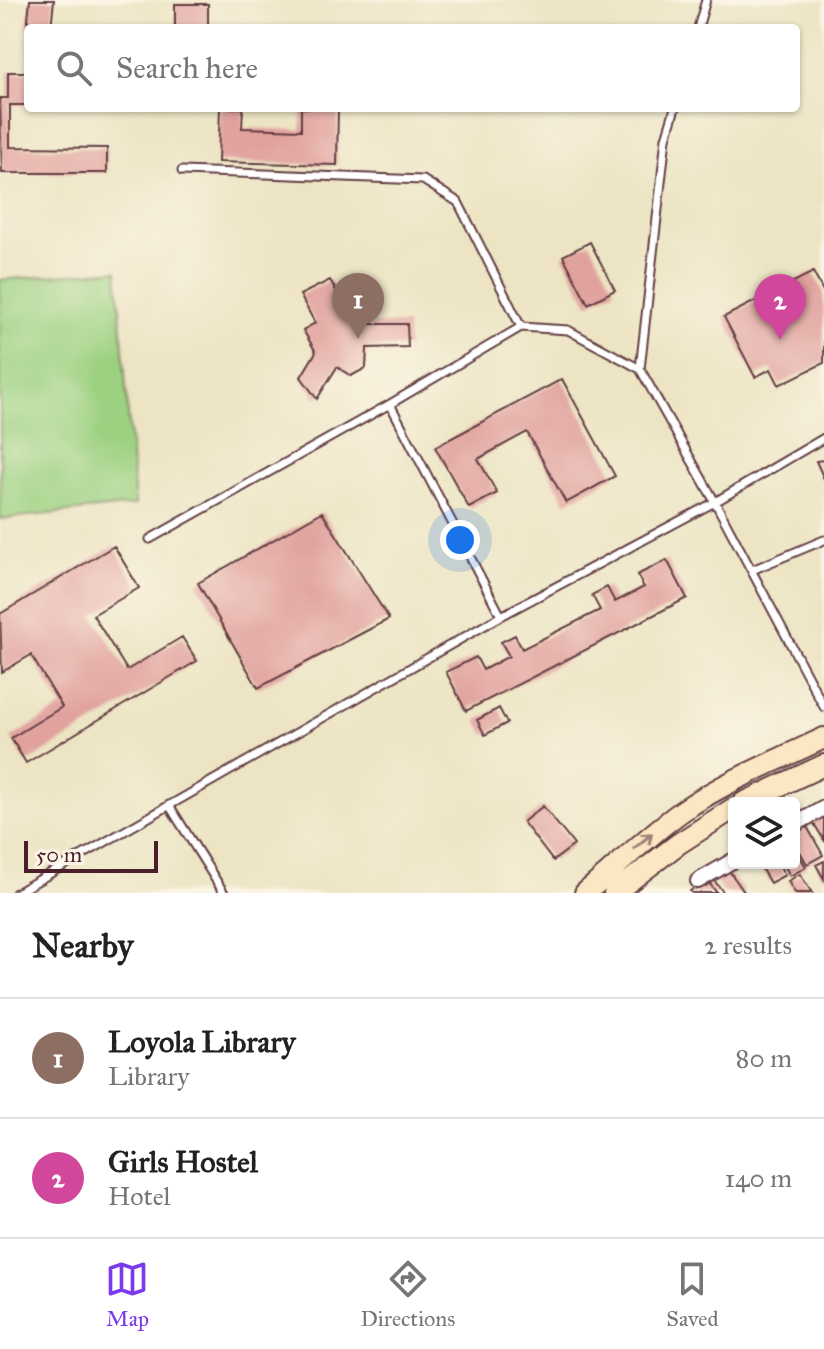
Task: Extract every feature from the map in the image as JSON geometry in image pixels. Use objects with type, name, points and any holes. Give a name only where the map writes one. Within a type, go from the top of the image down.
[{"type":"main road","points":[[593,890],[643,840],[687,808],[734,781],[824,738]]},
{"type":"main road","points":[[756,797],[824,765]]},
{"type":"main road","points":[[614,893],[678,844],[728,812]]},
{"type":"street","points":[[800,822],[824,808]]},
{"type":"street","points":[[698,881],[728,864]]},
{"type":"lane","points":[[699,24],[706,0]]},
{"type":"lane","points":[[640,369],[666,138],[674,112]]},
{"type":"lane","points":[[182,171],[423,180],[458,202],[521,327]]},
{"type":"lane","points":[[150,539],[521,327],[568,330],[640,369],[824,707]]},
{"type":"lane","points":[[390,404],[501,616]]},
{"type":"lane","points":[[16,893],[501,616],[715,502],[824,438]]},
{"type":"lane","points":[[752,570],[824,540]]},
{"type":"lane","points":[[169,805],[224,893]]},
{"type":"green space","points":[[117,270],[135,505],[0,519],[0,280]]},
{"type":"building","points":[[30,0],[54,0],[51,24],[27,24]]},
{"type":"building","points":[[175,4],[208,4],[208,24],[175,24]]},
{"type":"building","points":[[8,72],[24,72],[24,105],[10,105],[10,147],[107,148],[107,173],[2,173],[0,98],[8,98]]},
{"type":"building","points":[[220,112],[243,112],[242,128],[301,130],[301,112],[338,112],[337,165],[218,162]]},
{"type":"building","points":[[590,242],[615,290],[588,304],[563,256]]},
{"type":"building","points":[[813,272],[824,293],[824,363],[779,385],[771,369],[755,377],[724,317]]},
{"type":"building","points":[[330,280],[345,306],[353,300],[367,324],[407,324],[408,347],[367,348],[366,368],[351,376],[337,367],[317,399],[301,377],[316,352],[303,330],[315,323],[300,295]]},
{"type":"building","points":[[562,379],[615,476],[566,503],[527,432],[478,459],[497,493],[469,508],[435,447]]},
{"type":"building","points":[[824,460],[824,479],[816,461]]},
{"type":"building","points":[[322,512],[389,619],[258,688],[198,583]]},
{"type":"building","points":[[114,546],[139,588],[93,615],[127,670],[182,637],[197,661],[26,763],[11,738],[62,707],[31,655],[2,672],[0,614]]},
{"type":"building","points":[[667,560],[687,598],[466,711],[446,672],[476,657],[483,670],[509,656],[501,642],[515,635],[522,649],[600,610],[592,595],[607,587],[615,602],[644,587],[637,575]]},
{"type":"building","points":[[499,708],[507,723],[485,735],[477,720]]},
{"type":"building","points":[[543,806],[574,845],[553,861],[523,822]]},
{"type":"building","points":[[824,815],[824,840],[813,822]]},
{"type":"building","points":[[806,825],[823,855],[807,864],[800,852],[800,828]]},
{"type":"building","points":[[800,856],[806,867],[790,876],[786,869],[800,869]]},
{"type":"building","points":[[824,861],[824,879],[816,865]]},
{"type":"building","points":[[727,868],[745,893],[724,893],[713,879]]},
{"type":"building","points":[[762,869],[782,869],[785,875],[770,883]]},
{"type":"building","points":[[800,874],[812,893],[795,893],[788,881]]},
{"type":"building","points":[[706,879],[717,893],[690,891]]},
{"type":"place","name":"Loyola Library","points":[[358,339]]},
{"type":"place","name":"Girls Hostel","points":[[780,340]]}]
